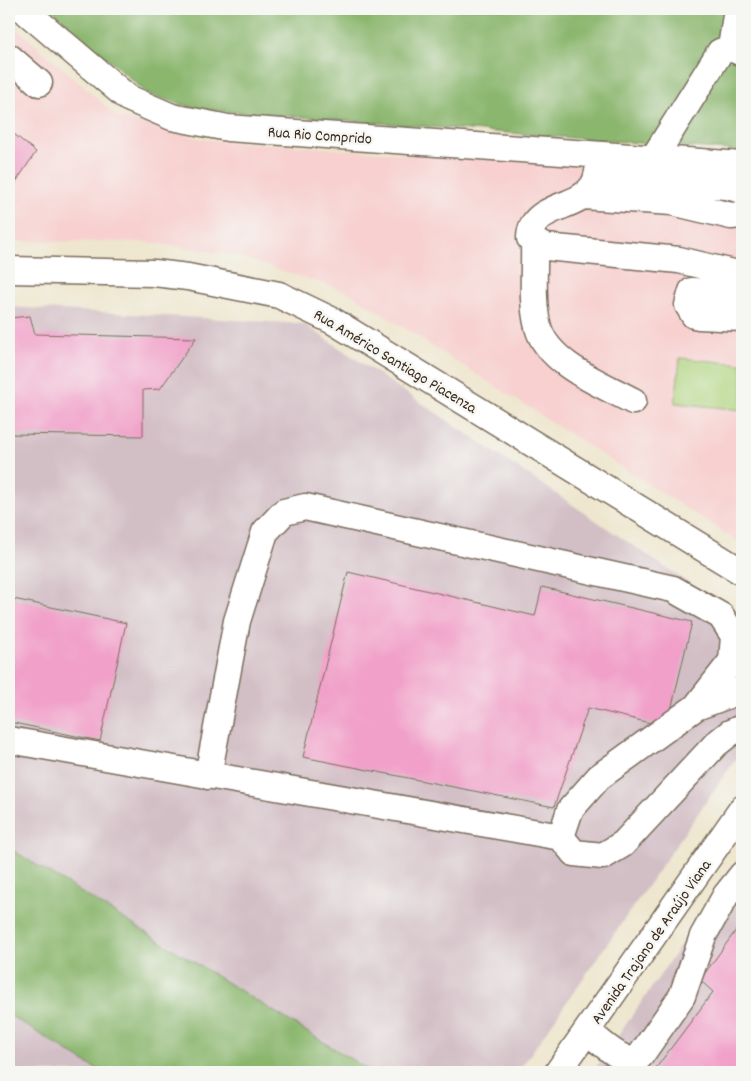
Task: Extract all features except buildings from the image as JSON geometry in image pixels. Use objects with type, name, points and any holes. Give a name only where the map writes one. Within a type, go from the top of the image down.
[{"type":"street","name":"Rua Rio Comprido","points":[[23,9],[128,98],[172,117],[228,128],[593,176],[653,160],[742,165]]},
{"type":"street","points":[[653,160],[720,52],[737,50],[737,9]]},
{"type":"street","points":[[9,57],[39,83]]},
{"type":"street","points":[[593,176],[672,202],[731,216],[742,215]]},
{"type":"street","points":[[742,190],[726,186],[593,176],[538,218],[530,232],[530,238],[534,242],[546,247],[679,260],[742,275]]},
{"type":"street","points":[[534,242],[536,318],[544,342],[553,354],[633,401]]},
{"type":"street","name":"Rua Américo Santiago Piacenza","points":[[9,270],[154,273],[224,283],[280,295],[333,321],[742,572]]},
{"type":"street","points":[[742,294],[692,291],[688,305],[694,315],[742,318]]},
{"type":"street","points":[[208,776],[236,621],[265,532],[284,512],[305,507],[673,589],[721,616],[734,636],[732,661],[696,707]]},
{"type":"street","points":[[561,837],[570,810],[599,777],[696,707],[742,690]]},
{"type":"street","points":[[9,740],[561,837],[574,853],[603,856],[623,844],[716,744],[730,733],[742,728]]},
{"type":"street","name":"Avenida Trajano de Araújo Viana","points":[[558,1072],[742,809]]},
{"type":"street","points":[[587,1031],[614,1052],[628,1060],[635,1061],[641,1055],[682,996],[703,936],[726,895],[742,874]]},
{"type":"shaded area","points":[[9,22],[118,117],[206,140],[725,176],[742,182],[742,544],[348,292],[234,255],[147,242],[9,241]]},
{"type":"shaded area","points":[[9,307],[304,324],[742,619],[742,750],[518,1072],[9,1072]]},
{"type":"shaded area","points":[[742,857],[742,1072],[593,1072]]},
{"type":"green space","points":[[51,9],[742,9],[742,151],[197,109],[148,94]]},
{"type":"green space","points":[[680,358],[742,364],[742,410],[675,403]]},
{"type":"green space","points":[[9,848],[372,1072],[101,1072],[9,1015]]}]
